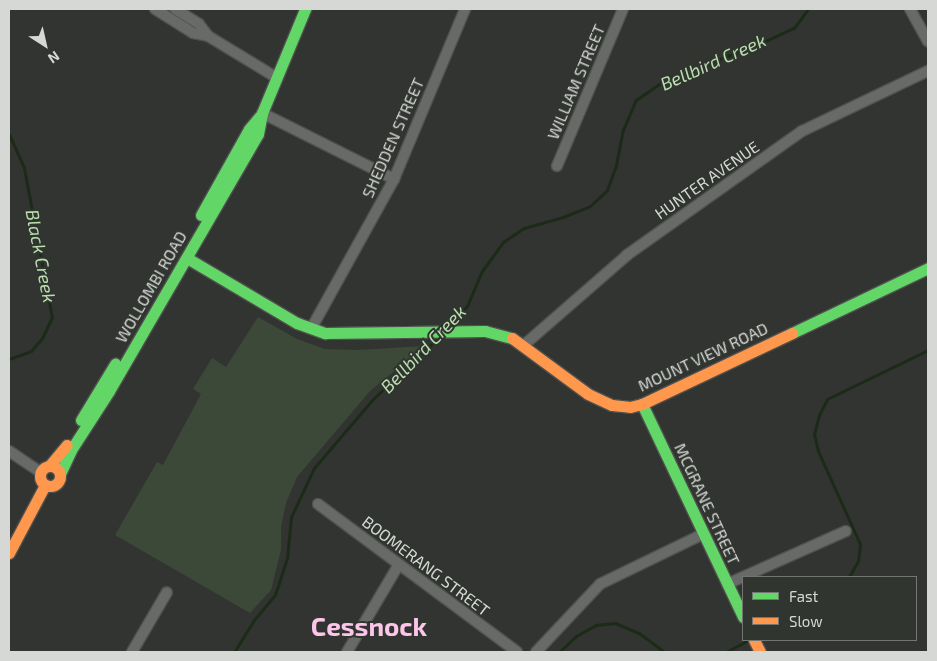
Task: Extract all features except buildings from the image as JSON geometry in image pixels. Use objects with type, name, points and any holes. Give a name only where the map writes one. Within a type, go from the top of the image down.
[{"type":"main road","name":"WOLLOMBI ROAD","points":[[60,474],[71,450],[109,391],[258,134],[262,113],[306,9]]},
{"type":"main road","name":"WOLLOMBI ROAD","points":[[50,465],[63,451],[157,292],[249,129],[262,113]]},
{"type":"main road","points":[[157,292],[178,263],[187,258],[186,249],[198,228],[199,218]]},
{"type":"main road","name":"MOUNT VIEW ROAD","points":[[187,258],[311,329],[325,333],[353,334],[457,330],[497,332],[524,345],[598,399],[622,406],[642,404],[928,268]]},
{"type":"main road","name":"MCGRANE STREET","points":[[642,404],[742,615]]},
{"type":"main road","points":[[50,465],[58,469],[60,474],[59,480],[54,485],[45,485],[39,478],[40,472],[50,465]]},
{"type":"main road","points":[[9,553],[45,485]]},
{"type":"street","points":[[156,9],[193,33],[208,36]]},
{"type":"street","points":[[175,9],[198,24],[208,36],[277,78]]},
{"type":"street","name":"SHEDDEN STREET","points":[[311,329],[394,180],[465,9]]},
{"type":"street","name":"WILLIAM STREET","points":[[557,166],[623,9]]},
{"type":"street","points":[[910,9],[928,41]]},
{"type":"street","name":"HUNTER AVENUE","points":[[524,345],[627,255],[802,132],[928,70]]},
{"type":"street","points":[[262,113],[394,180]]},
{"type":"street","points":[[9,451],[40,472]]},
{"type":"street","name":"BOOMERANG STREET","points":[[318,504],[517,652]]},
{"type":"street","points":[[745,576],[846,530]]},
{"type":"street","points":[[536,652],[600,584],[703,534]]},
{"type":"street","points":[[347,652],[399,564]]},
{"type":"street","points":[[728,584],[742,578]]},
{"type":"street","points":[[132,652],[167,592]]},
{"type":"green space","points":[[258,317],[297,339],[325,349],[358,350],[425,346],[370,391],[297,477],[286,503],[281,527],[281,550],[271,590],[250,613],[115,535],[157,462],[163,465],[201,394],[193,389],[212,358],[226,367]]},
{"type":"waterway","name":"Bellbird Creek","points":[[450,326],[467,306],[482,271],[503,242],[524,228],[563,217],[590,206],[607,190],[616,165],[623,130],[636,100],[665,80],[759,44],[794,28],[808,9]]},
{"type":"waterway","name":"Black Creek","points":[[9,134],[24,168],[52,317],[42,338],[31,351],[9,359]]},
{"type":"waterway","name":"Bellbird Creek","points":[[234,652],[253,621],[275,595],[287,558],[291,517],[314,468],[372,400],[440,336]]},
{"type":"waterway","points":[[850,576],[858,561],[860,544],[818,451],[814,434],[819,415],[827,399],[928,350]]},
{"type":"waterway","points":[[559,652],[576,636],[596,625],[615,623],[639,633],[664,652]]},
{"type":"waterway","points":[[726,652],[747,641]]},
{"type":"traffic: fast","points":[[60,474],[71,450],[109,391],[258,134],[262,113],[305,9]]},
{"type":"traffic: fast","points":[[201,215],[249,129],[260,116]]},
{"type":"traffic: fast","points":[[187,258],[297,323],[325,333],[485,331],[512,338]]},
{"type":"traffic: fast","points":[[792,333],[928,268]]},
{"type":"traffic: fast","points":[[81,420],[115,364]]},
{"type":"traffic: fast","points":[[642,404],[742,615]]},
{"type":"traffic: slow","points":[[512,338],[588,394],[612,405],[630,407],[642,404],[792,333]]},
{"type":"traffic: slow","points":[[50,465],[67,445]]},
{"type":"traffic: slow","points":[[46,466],[54,466],[60,472],[60,476],[60,480],[54,486],[46,486],[40,480],[40,472],[46,466]]},
{"type":"traffic: slow","points":[[9,553],[45,485]]},
{"type":"traffic: slow","points":[[754,641],[760,652]]},
{"type":"district","name":"Cessnock","points":[[369,626]]}]
